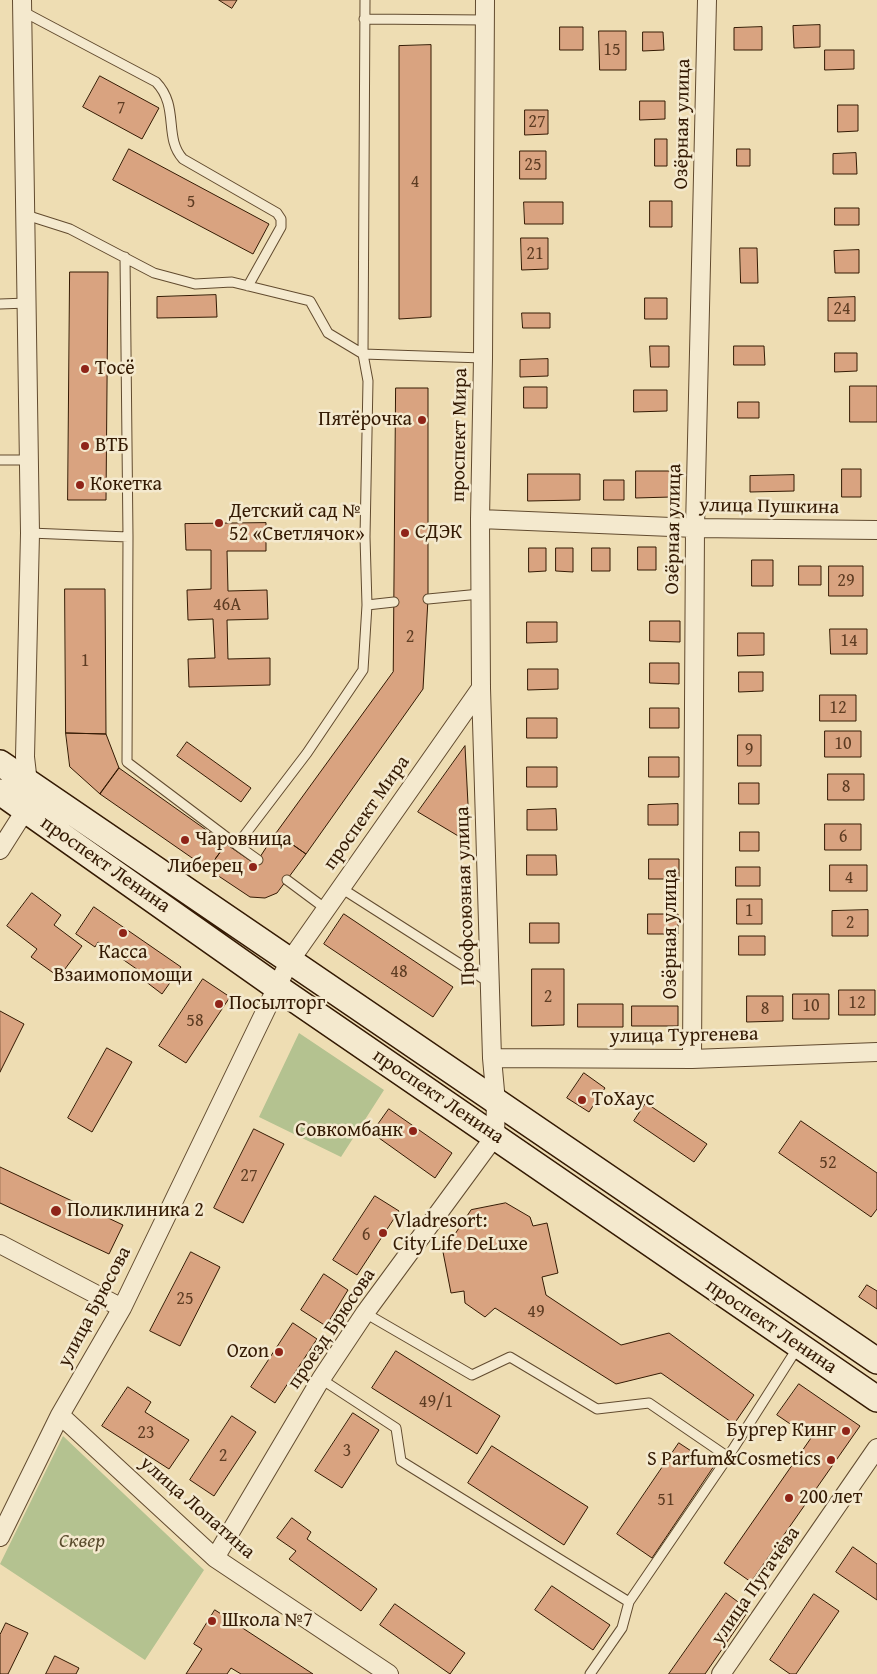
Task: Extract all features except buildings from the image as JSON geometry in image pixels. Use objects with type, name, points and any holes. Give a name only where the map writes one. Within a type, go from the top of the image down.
[{"type":"main road","name":"проспект Ленина","points":[[0,763],[877,1361]]},
{"type":"main road","name":"проспект Ленина","points":[[0,792],[278,988],[877,1399]]},
{"type":"street","name":"проспект Мира","points":[[278,988],[290,962],[480,688],[485,0]]},
{"type":"street","name":"Озёрная улица","points":[[692,1059],[695,528],[707,0]]},
{"type":"street","points":[[0,850],[26,809],[28,783],[25,757],[30,533],[22,6]]},
{"type":"street","name":"улица Пушкина","points":[[480,519],[695,528],[877,530]]},
{"type":"street","name":"Профсоюзная улица","points":[[480,688],[492,1058],[496,1102]]},
{"type":"street","name":"улица Брюсова","points":[[0,1537],[60,1415],[122,1308],[278,988]]},
{"type":"street","name":"улица Тургенева","points":[[492,1058],[692,1059],[877,1052]]},
{"type":"street","points":[[495,1136],[496,1102]]},
{"type":"street","name":"проезд Брюсова","points":[[215,1558],[321,1378],[365,1313],[495,1136]]},
{"type":"street","points":[[0,1244],[122,1308]]},
{"type":"street","name":"улица Лопатина","points":[[60,1415],[215,1558],[389,1674]]},
{"type":"street","name":"улица Пугачёва","points":[[721,1674],[877,1448]]},
{"type":"lane","points":[[238,845],[307,753],[363,670],[367,605],[365,536],[368,381],[363,354],[365,0]]},
{"type":"lane","points":[[22,6],[156,82],[165,91],[170,103],[174,143],[180,155],[277,213],[281,219],[281,227],[248,286]]},
{"type":"lane","points":[[364,19],[485,20]]},
{"type":"lane","points":[[26,215],[70,229],[154,273],[195,284],[232,282],[310,301],[328,333],[363,354],[483,358]]},
{"type":"lane","points":[[125,257],[128,537],[127,762],[258,860]]},
{"type":"lane","points":[[0,304],[27,303]]},
{"type":"lane","points":[[0,460],[29,460]]},
{"type":"lane","points":[[30,533],[128,537]]},
{"type":"lane","points":[[428,599],[480,594]]},
{"type":"lane","points":[[367,605],[394,602]]},
{"type":"lane","points":[[287,880],[326,909]]},
{"type":"lane","points":[[340,888],[490,983]]},
{"type":"lane","points":[[365,1313],[472,1376],[510,1357],[596,1409],[649,1403],[728,1457]]},
{"type":"lane","points":[[590,1674],[622,1628],[629,1602],[728,1457],[799,1347]]},
{"type":"lane","points":[[321,1378],[396,1428],[401,1461],[629,1602]]},
{"type":"green space","points":[[299,1033],[384,1090],[341,1157],[259,1117]]},
{"type":"green space","name":"Сквер","points":[[63,1436],[204,1570],[145,1660],[0,1564]]},
{"type":"place","name":"Тосё","points":[[85,369]]},
{"type":"place","name":"Пятёрочка","points":[[422,420]]},
{"type":"place","name":"ВТБ","points":[[85,446]]},
{"type":"place","name":"Кокетка","points":[[80,485]]},
{"type":"place","name":"Детский сад № 52 «Светлячок»","points":[[219,523]]},
{"type":"place","name":"СДЭК","points":[[405,533]]},
{"type":"place","name":"Чаровница","points":[[185,840]]},
{"type":"place","name":"Либерец","points":[[253,867]]},
{"type":"place","name":"Касса Взаимопомощи","points":[[123,933]]},
{"type":"place","name":"Посылторг","points":[[219,1004]]},
{"type":"place","name":"ТоХаус","points":[[582,1100]]},
{"type":"place","name":"Совкомбанк","points":[[413,1131]]},
{"type":"place","name":"Поликлиника 2","points":[[56,1211]]},
{"type":"place","name":"Vladresort: City Life DeLuxe","points":[[383,1233]]},
{"type":"place","name":"Ozon","points":[[279,1352]]},
{"type":"place","name":"Бургер Кинг","points":[[846,1431]]},
{"type":"place","name":"S Parfum&Cosmetics","points":[[831,1460]]},
{"type":"place","name":"200 лет","points":[[789,1498]]},
{"type":"place","name":"Школа №7","points":[[212,1621]]}]
